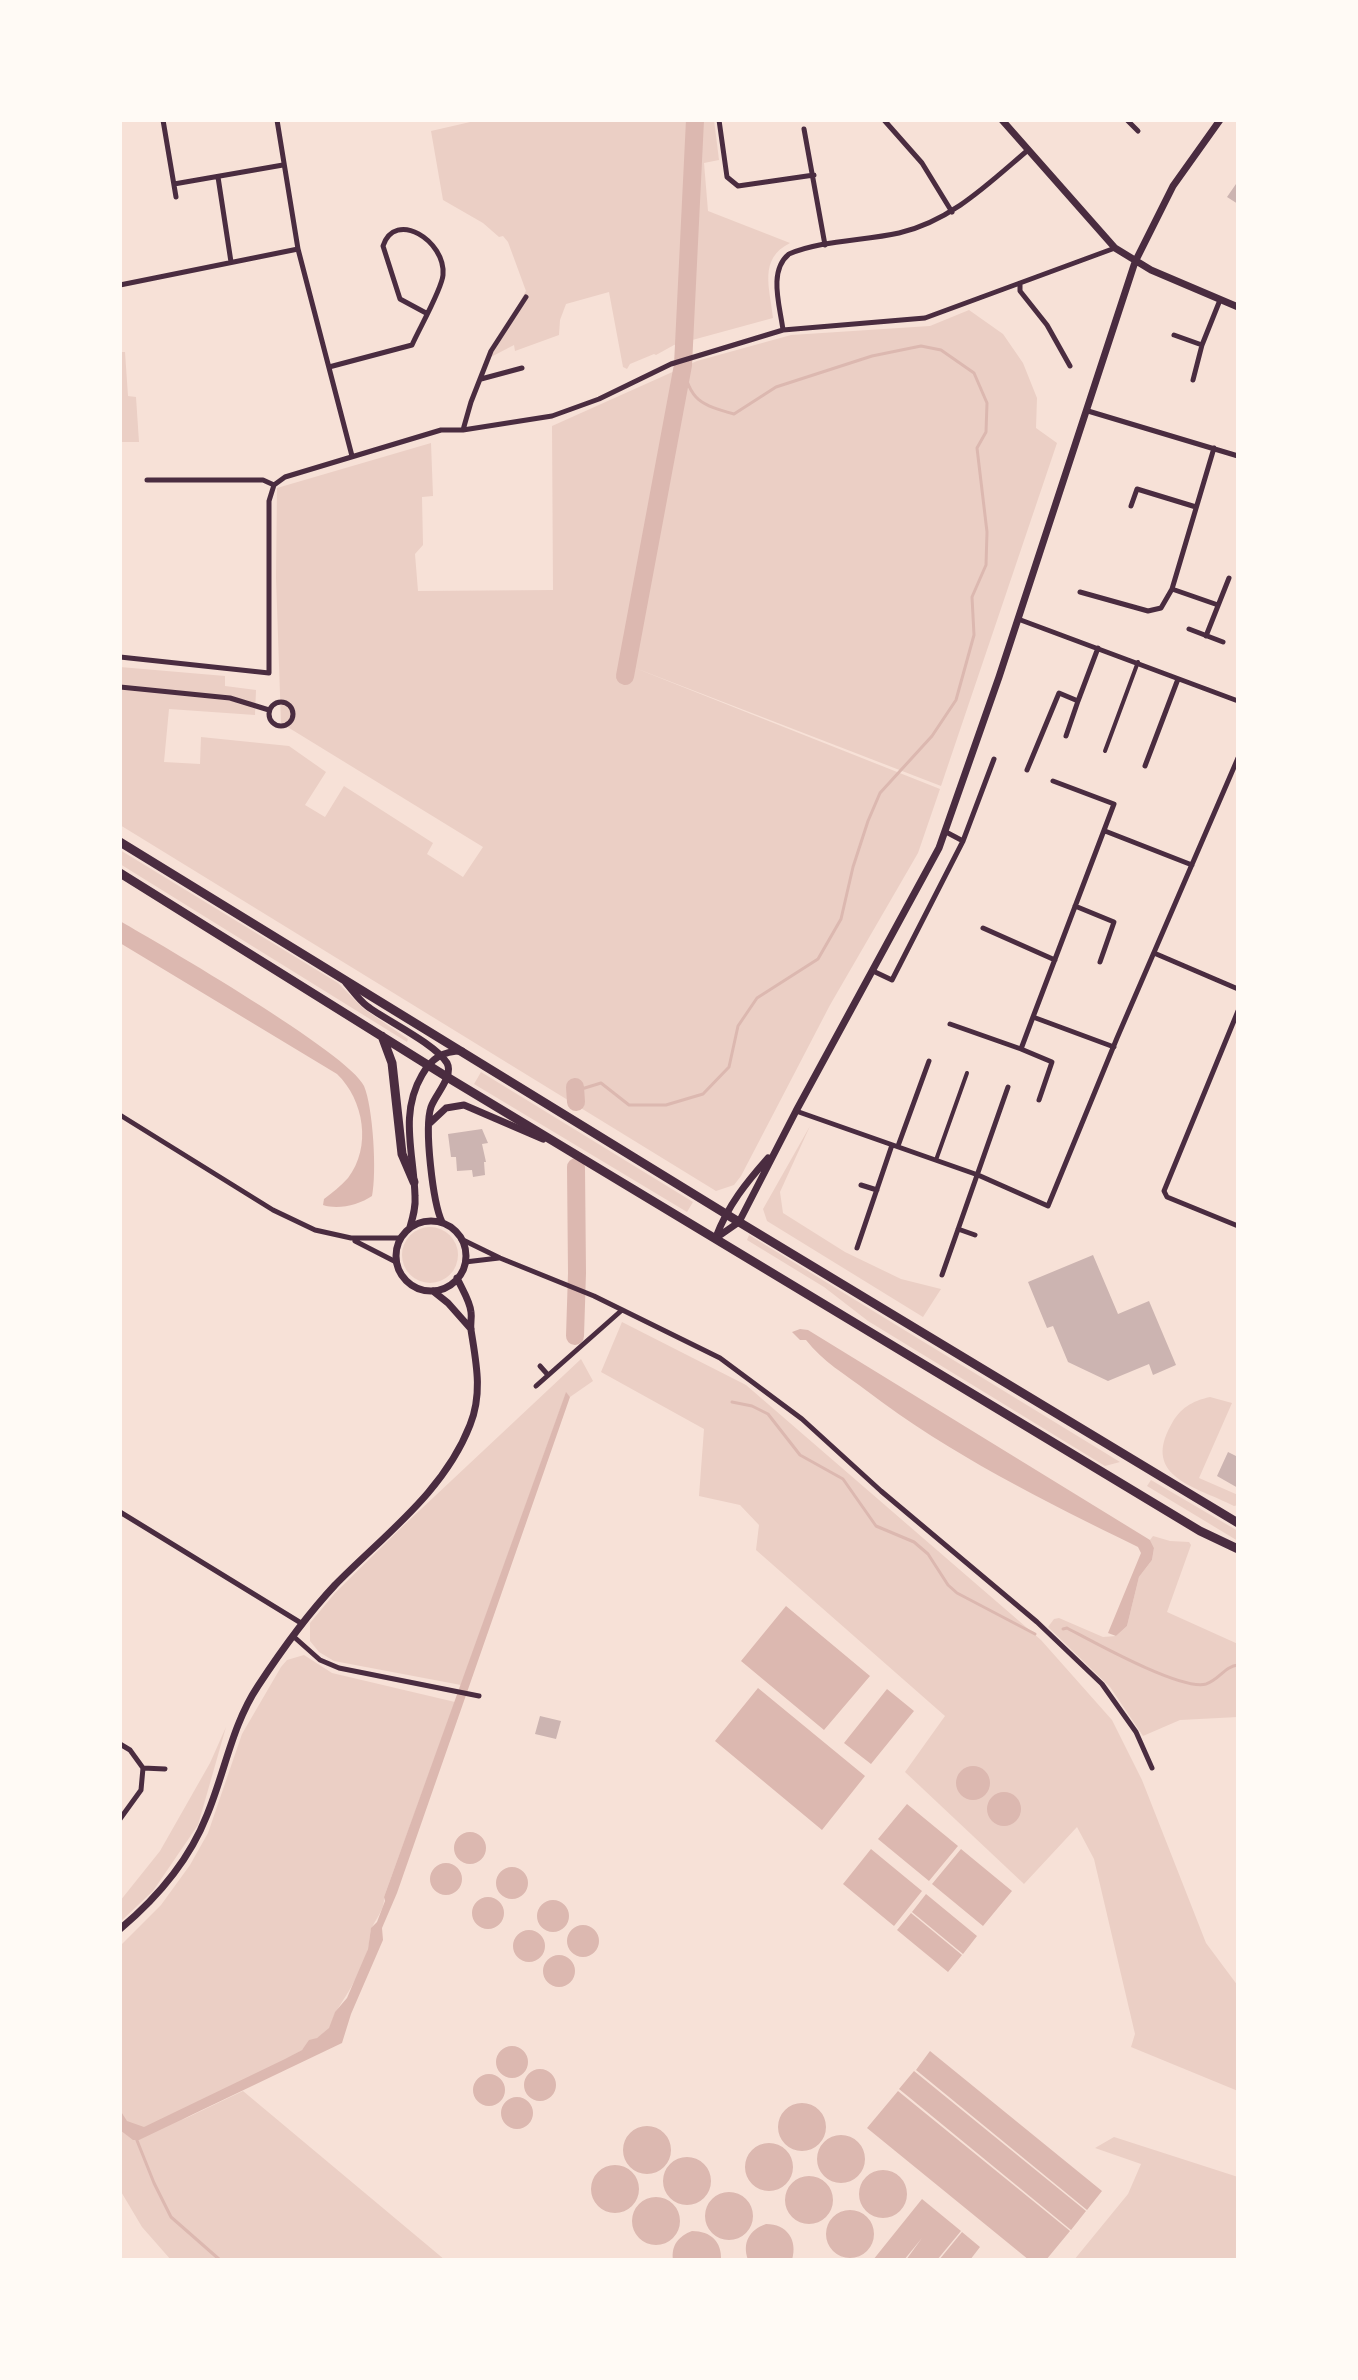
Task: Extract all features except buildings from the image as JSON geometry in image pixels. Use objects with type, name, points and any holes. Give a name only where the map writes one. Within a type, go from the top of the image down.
[{"type":"highway","points":[[120,842],[739,1222],[1238,1523]]},
{"type":"highway","points":[[120,873],[447,1077],[1200,1531],[1238,1549]]},
{"type":"highway","points":[[382,1036],[392,1063],[402,1154],[414,1182]]},
{"type":"street","points":[[163,120],[176,197]]},
{"type":"street","points":[[277,120],[298,249],[352,456]]},
{"type":"street","points":[[719,120],[727,177],[738,186],[814,175]]},
{"type":"street","points":[[884,120],[922,163],[952,212]]},
{"type":"street","points":[[1002,120],[1115,248],[1135,262],[1238,307]]},
{"type":"street","points":[[1127,120],[1138,131]]},
{"type":"street","points":[[716,1238],[739,1222],[946,832],[1135,262],[1173,186],[1220,120]]},
{"type":"street","points":[[804,129],[825,245]]},
{"type":"street","points":[[783,330],[776,273],[779,264],[793,252],[923,226],[952,212],[976,195],[1028,150]]},
{"type":"street","points":[[174,184],[284,165]]},
{"type":"street","points":[[218,177],[231,262]]},
{"type":"street","points":[[329,367],[412,345],[444,277],[442,256],[430,239],[413,230],[392,233],[383,246],[400,299],[426,313]]},
{"type":"street","points":[[120,657],[269,673],[269,501],[274,485],[285,477],[441,430],[463,430],[552,416],[599,399],[671,364],[783,330],[925,318],[1115,248]]},
{"type":"street","points":[[120,285],[298,249]]},
{"type":"street","points":[[1020,283],[1020,291],[1047,325],[1070,366]]},
{"type":"street","points":[[463,430],[491,351],[526,297]]},
{"type":"street","points":[[1193,380],[1202,345],[1220,300]]},
{"type":"street","points":[[1174,335],[1202,345]]},
{"type":"street","points":[[481,379],[522,368]]},
{"type":"street","points":[[1088,411],[1238,456]]},
{"type":"street","points":[[1080,592],[1148,611],[1161,608],[1172,589],[1214,448]]},
{"type":"street","points":[[147,480],[263,480],[274,485]]},
{"type":"street","points":[[1131,506],[1137,489],[1196,507]]},
{"type":"street","points":[[1206,636],[1229,578]]},
{"type":"street","points":[[1172,589],[1218,605]]},
{"type":"street","points":[[1018,619],[1238,701]]},
{"type":"street","points":[[1189,629],[1223,642]]},
{"type":"street","points":[[1066,736],[1098,648]]},
{"type":"street","points":[[1105,751],[1138,662]]},
{"type":"street","points":[[1145,766],[1178,679]]},
{"type":"street","points":[[120,687],[230,698],[269,710]]},
{"type":"street","points":[[1027,770],[1059,693],[1078,701]]},
{"type":"street","points":[[281,701],[292,708],[293,716],[289,723],[278,726],[271,721],[269,710],[273,703],[281,701]]},
{"type":"street","points":[[796,1111],[978,1175],[1048,1206],[1238,758]]},
{"type":"street","points":[[873,971],[892,980],[963,841],[994,759]]},
{"type":"street","points":[[1021,1049],[1114,804],[1053,781]]},
{"type":"street","points":[[1105,831],[1192,865]]},
{"type":"street","points":[[946,832],[963,841]]},
{"type":"street","points":[[1075,906],[1114,922],[1100,962]]},
{"type":"street","points":[[983,928],[1055,960]]},
{"type":"street","points":[[1154,953],[1238,989]]},
{"type":"street","points":[[339,976],[364,1004],[440,1055],[448,1065],[447,1077],[432,1104],[429,1129],[435,1205],[442,1222]]},
{"type":"street","points":[[1238,1011],[1164,1191],[1167,1197],[1238,1226]]},
{"type":"street","points":[[1033,1017],[1114,1047]]},
{"type":"street","points":[[950,1024],[1052,1062],[1039,1100]]},
{"type":"street","points":[[410,1227],[415,1205],[409,1109],[413,1090],[428,1064],[440,1055],[465,1052]]},
{"type":"street","points":[[857,1248],[929,1061]]},
{"type":"street","points":[[936,1160],[967,1073]]},
{"type":"street","points":[[942,1275],[1008,1087]]},
{"type":"street","points":[[429,1129],[440,1112],[458,1104],[523,1132],[561,1144]]},
{"type":"street","points":[[120,1115],[273,1210],[315,1230],[351,1238],[400,1238]]},
{"type":"street","points":[[716,1238],[735,1196],[778,1147]]},
{"type":"street","points":[[861,1185],[877,1190]]},
{"type":"street","points":[[431,1220],[442,1222],[461,1239],[465,1262],[457,1278],[446,1287],[425,1290],[403,1277],[396,1262],[396,1250],[400,1238],[410,1227],[431,1220]]},
{"type":"street","points":[[958,1229],[975,1235]]},
{"type":"street","points":[[351,1238],[396,1262]]},
{"type":"street","points":[[461,1239],[500,1258],[538,1271],[720,1358],[791,1411],[1037,1622],[1102,1684],[1136,1732],[1152,1768]]},
{"type":"street","points":[[465,1262],[500,1258]]},
{"type":"street","points":[[120,1929],[147,1906],[172,1877],[193,1843],[207,1816],[235,1732],[256,1689],[301,1623],[435,1486],[458,1453],[472,1421],[479,1382],[471,1311],[457,1278]]},
{"type":"street","points":[[433,1291],[471,1329]]},
{"type":"street","points":[[536,1386],[622,1310]]},
{"type":"street","points":[[540,1366],[548,1375]]},
{"type":"street","points":[[120,1513],[301,1623]]},
{"type":"street","points":[[293,1636],[320,1660],[339,1668],[479,1696]]},
{"type":"street","points":[[120,1744],[130,1750],[143,1768],[141,1790],[120,1819]]},
{"type":"street","points":[[143,1768],[165,1769]]},
{"type":"shaded area","points":[[479,120],[714,120],[719,160],[704,163],[708,211],[790,243],[773,257],[770,266],[768,275],[773,318],[674,345],[630,364],[627,369],[623,367],[609,292],[566,304],[559,335],[515,351],[514,345],[487,359],[526,291],[503,236],[499,237],[483,223],[443,200],[431,131]]},
{"type":"shaded area","points":[[969,310],[1003,334],[1023,363],[1037,398],[1036,428],[1057,443],[941,786],[630,666],[940,789],[918,853],[830,1005],[734,1185],[716,1191],[120,825],[120,667],[225,676],[225,686],[256,690],[255,715],[169,709],[164,762],[200,764],[201,737],[289,746],[326,772],[305,805],[325,817],[344,786],[433,843],[427,854],[463,877],[483,847],[281,723],[276,578],[277,488],[431,443],[433,496],[422,497],[423,545],[415,554],[418,591],[553,590],[552,426],[697,361],[791,335],[930,326]]},
{"type":"shaded area","points":[[120,352],[125,352],[128,396],[136,397],[139,442],[120,442]]},
{"type":"shaded area","points":[[120,850],[338,983],[364,1009],[408,1039],[407,1042],[120,864]]},
{"type":"shaded area","points":[[120,921],[252,1000],[326,1050],[351,1071],[364,1086],[370,1109],[374,1157],[372,1196],[348,1206],[323,1205],[324,1199],[348,1178],[356,1166],[362,1138],[359,1110],[337,1074],[120,943]]},
{"type":"shaded area","points":[[481,1072],[693,1202],[687,1212],[474,1084]]},
{"type":"shaded area","points":[[810,1126],[780,1192],[783,1213],[845,1252],[901,1279],[941,1289],[923,1317],[767,1221],[763,1209]]},
{"type":"shaded area","points":[[430,1227],[450,1235],[458,1255],[450,1275],[430,1283],[410,1275],[402,1255],[410,1235]]},
{"type":"shaded area","points":[[749,1235],[1120,1462],[1105,1466],[868,1321],[824,1287],[747,1240]]},
{"type":"shaded area","points":[[622,1322],[746,1385],[1041,1640],[1112,1720],[1142,1780],[1206,1943],[1238,1986],[1238,2091],[1131,2047],[1135,2034],[1094,1859],[1077,1827],[1024,1884],[905,1772],[945,1716],[756,1550],[759,1525],[740,1505],[699,1496],[704,1429],[601,1372]]},
{"type":"shaded area","points":[[808,1330],[1150,1540],[1154,1548],[1152,1560],[1139,1577],[1127,1626],[1116,1636],[1108,1633],[1141,1553],[1138,1547],[1033,1494],[932,1436],[819,1355],[806,1340],[800,1340],[792,1332]]},
{"type":"shaded area","points":[[581,1359],[593,1381],[570,1397],[566,1393],[461,1685],[334,1661],[319,1652],[310,1641],[310,1623],[335,1593]]},
{"type":"shaded area","points":[[566,1392],[570,1397],[397,1893],[382,1928],[383,1940],[342,2043],[139,2140],[133,2140],[120,2130],[120,2110],[127,2121],[144,2127],[285,2059],[302,2050],[309,2040],[317,2038],[329,2028],[335,2012],[347,1998],[368,1949],[371,1928],[377,1922],[385,1901]]},
{"type":"shaded area","points":[[1210,1397],[1232,1403],[1199,1478],[1238,1495],[1238,1505],[1234,1506],[1178,1478],[1168,1469],[1163,1457],[1164,1443],[1178,1414],[1192,1403]]},
{"type":"shaded area","points":[[1151,1480],[1238,1531],[1238,1541],[1147,1486]]},
{"type":"shaded area","points":[[1153,1536],[1189,1542],[1191,1545],[1167,1612],[1238,1644],[1238,1717],[1180,1720],[1143,1736],[1110,1687],[1048,1627],[1059,1618],[1103,1637],[1116,1636],[1127,1626],[1139,1577],[1152,1560],[1154,1548],[1150,1540]]},
{"type":"shaded area","points":[[786,1606],[870,1676],[824,1730],[741,1661]]},
{"type":"shaded area","points":[[304,1655],[332,1673],[455,1702],[383,1906],[371,1930],[369,1947],[330,2027],[302,2050],[182,2120],[243,2091],[445,2260],[171,2260],[142,2227],[120,2190],[120,1946],[161,1905],[190,1865],[208,1833],[242,1734],[281,1667],[287,1660]]},
{"type":"shaded area","points":[[758,1688],[865,1776],[822,1830],[715,1741]]},
{"type":"shaded area","points":[[887,1689],[914,1711],[871,1764],[844,1743]]},
{"type":"shaded area","points":[[226,1727],[198,1825],[153,1891],[120,1922],[120,1901],[160,1851],[210,1763]]},
{"type":"shaded area","points":[[973,1766],[985,1771],[990,1783],[985,1795],[973,1800],[961,1795],[956,1783],[961,1771]]},
{"type":"shaded area","points":[[1004,1792],[1016,1797],[1021,1809],[1016,1821],[1004,1826],[992,1821],[987,1809],[992,1797]]},
{"type":"shaded area","points":[[907,1804],[958,1846],[929,1881],[878,1839]]},
{"type":"shaded area","points":[[470,1832],[482,1836],[486,1848],[482,1860],[470,1864],[458,1860],[454,1848],[458,1836]]},
{"type":"shaded area","points":[[871,1849],[922,1891],[894,1926],[843,1884]]},
{"type":"shaded area","points":[[961,1849],[1012,1891],[983,1926],[932,1884]]},
{"type":"shaded area","points":[[446,1863],[458,1867],[462,1879],[458,1891],[446,1895],[434,1891],[430,1879],[434,1867]]},
{"type":"shaded area","points":[[512,1867],[524,1871],[528,1883],[524,1895],[512,1899],[500,1895],[496,1883],[500,1871]]},
{"type":"shaded area","points":[[926,1894],[977,1936],[963,1954],[912,1912]]},
{"type":"shaded area","points":[[488,1897],[500,1901],[504,1913],[500,1925],[488,1929],[476,1925],[472,1913],[476,1901]]},
{"type":"shaded area","points":[[553,1900],[565,1904],[569,1916],[565,1928],[553,1932],[541,1928],[537,1916],[541,1904]]},
{"type":"shaded area","points":[[911,1913],[962,1955],[948,1972],[897,1930]]},
{"type":"shaded area","points":[[583,1925],[595,1929],[599,1941],[595,1953],[583,1957],[571,1953],[567,1941],[571,1929]]},
{"type":"shaded area","points":[[529,1930],[541,1934],[545,1946],[541,1958],[529,1962],[517,1958],[513,1946],[517,1934]]},
{"type":"shaded area","points":[[559,1955],[571,1959],[575,1971],[571,1983],[559,1987],[547,1983],[543,1971],[547,1959]]},
{"type":"shaded area","points":[[512,2046],[524,2050],[528,2062],[524,2074],[512,2078],[500,2074],[496,2062],[500,2050]]},
{"type":"shaded area","points":[[930,2051],[1102,2191],[1087,2210],[916,2070]]},
{"type":"shaded area","points":[[540,2069],[552,2073],[556,2085],[552,2097],[540,2101],[528,2097],[524,2085],[528,2073]]},
{"type":"shaded area","points":[[914,2071],[1086,2211],[1071,2230],[899,2089]]},
{"type":"shaded area","points":[[489,2074],[501,2078],[505,2090],[501,2102],[489,2106],[477,2102],[473,2090],[477,2078]]},
{"type":"shaded area","points":[[898,2091],[1070,2231],[1046,2260],[1029,2260],[867,2128]]},
{"type":"shaded area","points":[[517,2097],[529,2101],[533,2113],[529,2125],[517,2129],[505,2125],[501,2113],[505,2101]]},
{"type":"shaded area","points":[[802,2103],[811,2104],[819,2110],[825,2118],[825,2136],[819,2144],[811,2150],[802,2151],[793,2150],[785,2144],[779,2136],[778,2127],[779,2118],[785,2110],[793,2104]]},
{"type":"shaded area","points":[[647,2126],[656,2127],[664,2133],[670,2141],[670,2159],[664,2167],[656,2173],[647,2174],[638,2173],[630,2167],[624,2159],[623,2150],[624,2141],[630,2133],[638,2127]]},
{"type":"shaded area","points":[[841,2135],[850,2136],[858,2142],[864,2150],[864,2168],[858,2176],[850,2182],[841,2183],[832,2182],[824,2176],[818,2168],[817,2159],[818,2150],[824,2142],[832,2136]]},
{"type":"shaded area","points":[[1114,2137],[1238,2177],[1238,2260],[1074,2260],[1128,2194],[1141,2164],[1095,2148]]},
{"type":"shaded area","points":[[769,2143],[778,2144],[786,2150],[792,2158],[792,2176],[786,2184],[778,2190],[769,2191],[760,2190],[752,2184],[746,2176],[745,2167],[746,2158],[752,2150],[760,2144]]},
{"type":"shaded area","points":[[687,2157],[696,2158],[704,2164],[710,2172],[710,2190],[704,2198],[696,2204],[687,2205],[678,2204],[670,2198],[664,2190],[663,2181],[664,2172],[670,2164],[678,2158]]},
{"type":"shaded area","points":[[615,2165],[624,2166],[632,2172],[638,2180],[638,2198],[632,2206],[624,2212],[615,2213],[606,2212],[598,2206],[592,2198],[591,2189],[592,2180],[598,2172],[606,2166]]},
{"type":"shaded area","points":[[883,2170],[892,2171],[900,2177],[906,2185],[906,2203],[900,2211],[892,2217],[883,2218],[874,2217],[866,2211],[860,2203],[859,2194],[860,2185],[866,2177],[874,2171]]},
{"type":"shaded area","points":[[809,2176],[818,2177],[826,2183],[832,2191],[832,2209],[826,2217],[818,2223],[809,2224],[800,2223],[792,2217],[786,2209],[785,2200],[786,2191],[792,2183],[800,2177]]},
{"type":"shaded area","points":[[729,2192],[738,2193],[746,2199],[752,2207],[752,2225],[746,2233],[738,2239],[729,2240],[720,2239],[712,2233],[706,2225],[705,2216],[706,2207],[712,2199],[720,2193]]},
{"type":"shaded area","points":[[656,2197],[665,2198],[673,2204],[679,2212],[679,2230],[673,2238],[665,2244],[656,2245],[647,2244],[639,2238],[633,2230],[632,2221],[633,2212],[639,2204],[647,2198]]},
{"type":"shaded area","points":[[922,2199],[961,2231],[937,2260],[906,2260],[922,2238],[904,2260],[873,2260]]},
{"type":"shaded area","points":[[850,2210],[859,2211],[867,2217],[873,2225],[873,2243],[867,2251],[859,2257],[850,2258],[841,2257],[833,2251],[827,2243],[826,2234],[827,2225],[833,2217],[841,2211]]},
{"type":"shaded area","points":[[766,2224],[780,2227],[789,2234],[793,2246],[792,2260],[748,2260],[748,2238]]},
{"type":"shaded area","points":[[692,2231],[705,2233],[714,2239],[720,2248],[721,2260],[673,2260],[677,2242]]},
{"type":"shaded area","points":[[962,2232],[980,2247],[970,2260],[939,2260]]},
{"type":"waterway","points":[[625,676],[683,365],[695,120]]},
{"type":"waterway","points":[[575,1091],[601,1083],[629,1105],[666,1105],[703,1094],[729,1067],[738,1026],[757,998],[818,959],[841,919],[853,867],[880,793],[932,736],[956,700],[974,635],[972,597],[986,565],[987,532],[977,448],[986,432],[987,403],[974,373],[941,350],[921,346],[872,356],[776,387],[734,414],[699,400],[689,387],[683,365]]},
{"type":"waterway","points":[[575,1087],[576,1102]]},
{"type":"waterway","points":[[575,1336],[576,1167]]},
{"type":"waterway","points":[[732,1402],[752,1406],[768,1414],[800,1455],[843,1479],[876,1526],[914,1542],[928,1554],[948,1585],[957,1593],[1035,1634]]},
{"type":"waterway","points":[[1063,1629],[1067,1628],[1158,1673],[1194,1684],[1211,1682],[1238,1665]]},
{"type":"waterway","points":[[136,2138],[171,2217],[220,2260]]}]
